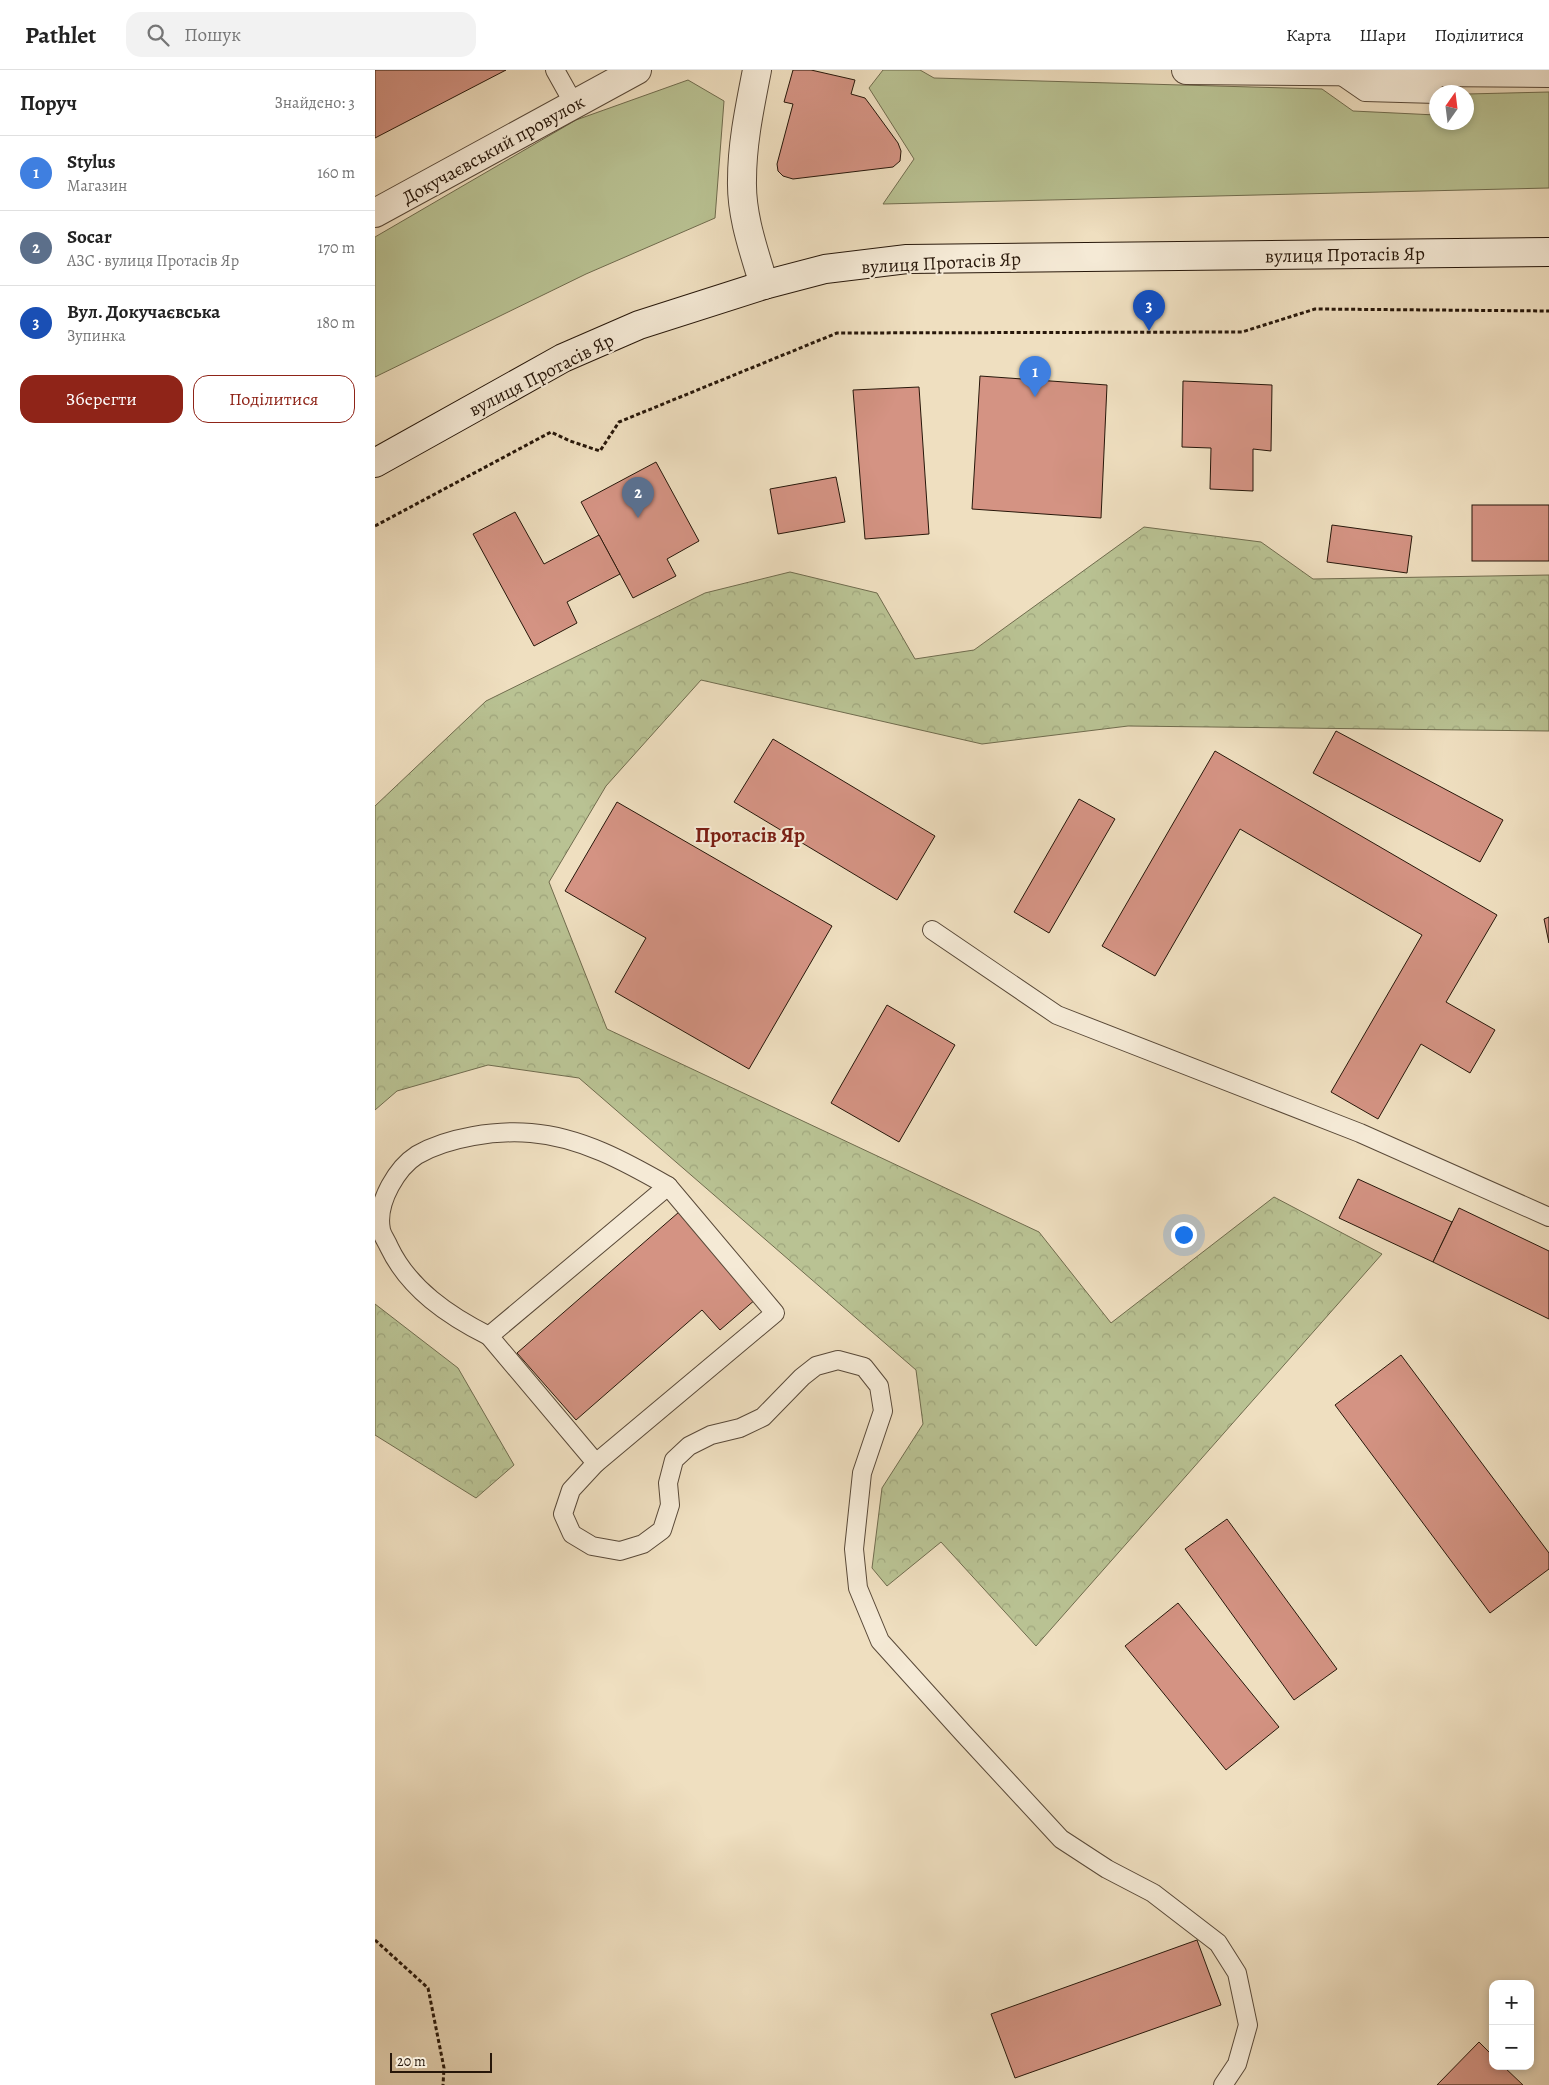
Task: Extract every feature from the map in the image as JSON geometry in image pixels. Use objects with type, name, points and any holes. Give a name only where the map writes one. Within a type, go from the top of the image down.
[{"type":"main road","name":"Докучаєвський провулок","points":[[375,213],[637,70]]},
{"type":"main road","points":[[757,70],[745,133],[741,181],[745,220],[764,285]]},
{"type":"main road","points":[[1186,70],[1549,73]]},
{"type":"main road","name":"вулиця Протасів Яр","points":[[375,463],[563,358],[639,325],[764,285],[825,270],[907,259],[1549,252]]},
{"type":"lane","points":[[555,70],[574,104]]},
{"type":"lane","points":[[1336,72],[1365,92],[1429,94]]},
{"type":"lane","points":[[1452,85],[1467,73]]},
{"type":"lane","points":[[932,930],[1057,1015],[1360,1132],[1549,1217]]},
{"type":"lane","points":[[595,1463],[489,1336],[461,1322],[440,1307],[416,1286],[396,1261],[381,1230],[382,1200],[397,1174],[416,1155],[484,1133],[531,1133],[578,1142],[619,1159],[668,1186],[775,1312],[595,1463],[571,1490],[563,1514],[572,1534],[592,1546],[620,1551],[643,1544],[662,1530],[669,1505],[668,1482],[674,1460],[689,1446],[711,1435],[740,1428],[763,1417],[802,1377],[816,1366],[838,1360],[863,1366],[879,1386],[883,1410],[861,1473],[853,1549],[858,1588],[880,1640],[1061,1839],[1107,1869],[1153,1893],[1219,1943],[1237,1973],[1248,2025],[1237,2064],[1223,2085]]},
{"type":"lane","points":[[489,1336],[668,1186]]},
{"type":"path","points":[[375,526],[551,432],[599,451],[619,422],[837,333],[1242,332],[1315,309],[1549,311]]},
{"type":"path","points":[[375,1940],[428,1988],[444,2068],[443,2085]]},
{"type":"green space","points":[[883,70],[920,70],[934,78],[1322,89],[1353,111],[1429,115],[1429,130],[1474,130],[1474,94],[1549,92],[1549,188],[883,204],[914,159],[869,88]]},
{"type":"green space","points":[[688,80],[724,101],[715,218],[586,274],[375,377],[375,237],[576,120]]},
{"type":"green space","points":[[1144,527],[1261,542],[1313,579],[1549,575],[1549,731],[1128,726],[982,744],[701,680],[606,786],[549,882],[607,1029],[1039,1232],[1111,1323],[1274,1197],[1382,1254],[1036,1646],[941,1542],[887,1586],[872,1568],[882,1488],[923,1424],[916,1370],[579,1078],[488,1065],[397,1091],[375,1110],[375,806],[486,701],[705,593],[790,572],[877,593],[915,659],[974,650]]},
{"type":"green space","points":[[375,1304],[458,1368],[514,1465],[476,1498],[375,1435]]},
{"type":"building","points":[[375,70],[506,70],[375,138]]},
{"type":"building","points":[[793,70],[811,70],[855,80],[851,94],[865,98],[871,106],[898,143],[901,151],[900,161],[893,167],[793,179],[783,176],[778,171],[777,164],[793,104],[784,102]]},
{"type":"building","points":[[980,376],[1107,385],[1101,518],[972,509]]},
{"type":"building","points":[[1183,381],[1272,385],[1271,451],[1253,449],[1253,491],[1210,489],[1211,448],[1182,447]]},
{"type":"building","points":[[919,387],[929,534],[865,539],[853,390]]},
{"type":"building","points":[[656,462],[699,541],[667,559],[676,576],[633,598],[581,502]]},
{"type":"building","points":[[836,477],[845,522],[778,534],[770,489]]},
{"type":"building","points":[[1472,505],[1549,505],[1549,561],[1472,561]]},
{"type":"building","points":[[515,512],[544,564],[599,535],[620,574],[567,602],[577,623],[534,646],[473,534]]},
{"type":"building","points":[[1332,525],[1412,536],[1407,573],[1327,562]]},
{"type":"building","points":[[1336,731],[1503,820],[1480,862],[1313,773]]},
{"type":"building","points":[[773,739],[935,836],[897,900],[734,802]]},
{"type":"building","points":[[1215,751],[1497,915],[1446,1002],[1495,1030],[1470,1073],[1421,1044],[1378,1119],[1331,1092],[1422,935],[1240,829],[1155,976],[1102,946]]},
{"type":"building","points":[[1079,799],[1115,819],[1049,933],[1014,912]]},
{"type":"building","points":[[617,802],[832,926],[749,1069],[615,992],[646,938],[565,891]]},
{"type":"building","points":[[1549,917],[1549,943],[1544,919]]},
{"type":"building","points":[[887,1005],[955,1045],[899,1142],[831,1103]]},
{"type":"building","points":[[1358,1179],[1452,1222],[1433,1262],[1339,1218]]},
{"type":"building","points":[[1459,1208],[1549,1251],[1549,1319],[1433,1262]]},
{"type":"building","points":[[679,1212],[756,1299],[720,1330],[702,1310],[576,1420],[517,1353]]},
{"type":"building","points":[[1401,1355],[1549,1553],[1549,1569],[1490,1613],[1335,1405]]},
{"type":"building","points":[[1227,1519],[1337,1669],[1294,1700],[1185,1549]]},
{"type":"building","points":[[1178,1603],[1279,1727],[1226,1770],[1125,1646]]},
{"type":"building","points":[[1197,1940],[1221,2005],[1015,2078],[991,2014]]},
{"type":"building","points":[[1479,2042],[1489,2052],[1489,2070],[1507,2070],[1523,2085],[1437,2085]]},
{"type":"place","name":"Вул. Докучаєвська","points":[[1149,331]]},
{"type":"place","name":"Stylus","points":[[1035,397]]},
{"type":"place","name":"Socar","points":[[638,518]]},
{"type":"district","name":"Протасів Яр","points":[[750,835]]}]
